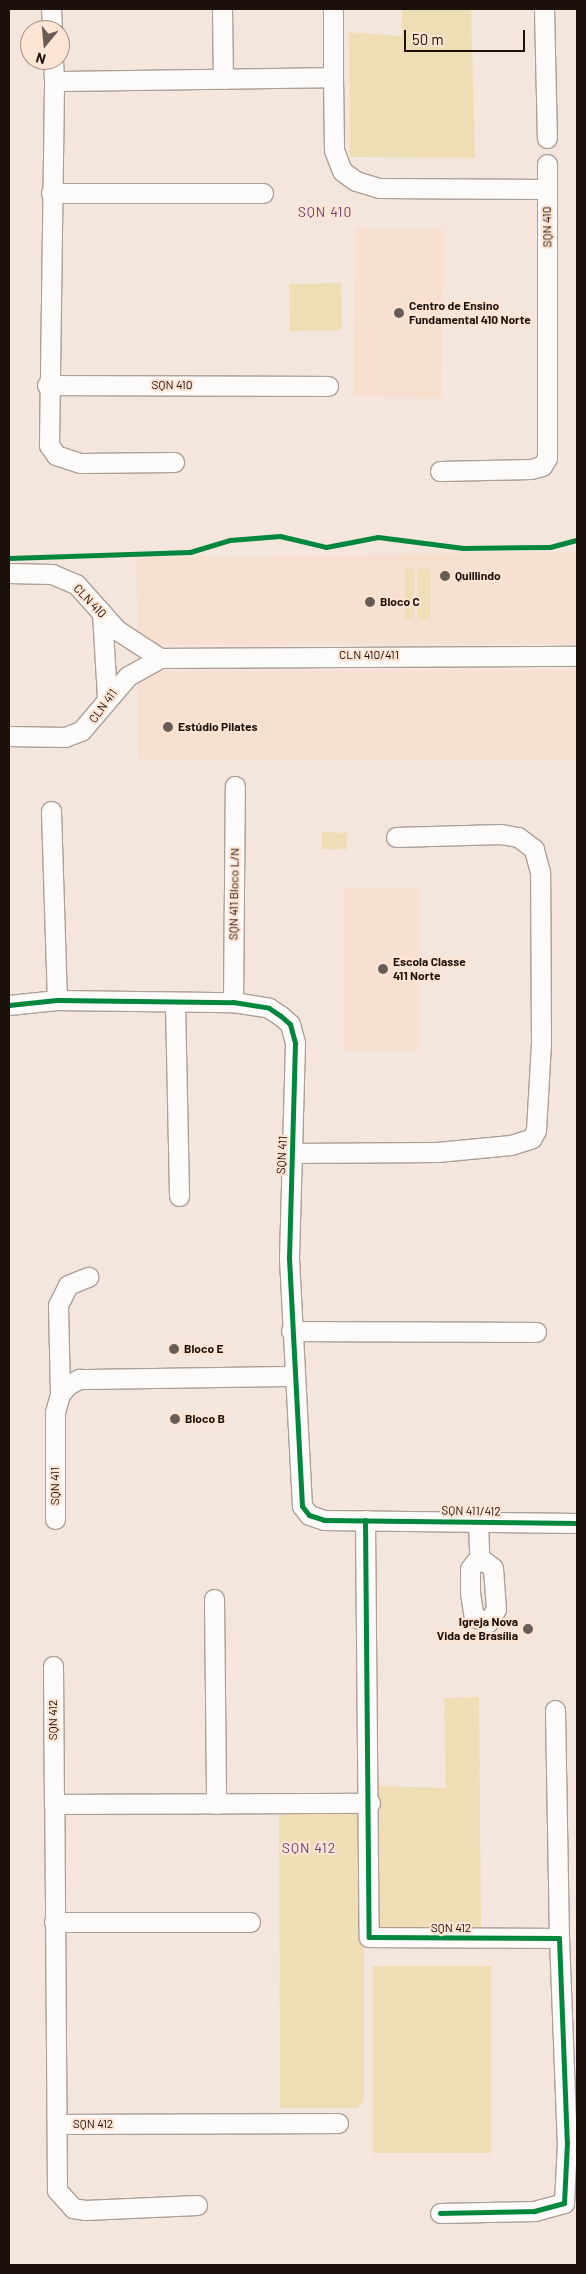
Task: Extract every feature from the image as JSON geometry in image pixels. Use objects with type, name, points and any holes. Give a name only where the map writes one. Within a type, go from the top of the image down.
[{"type":"street","points":[[222,9],[223,79]]},
{"type":"street","name":"SQN 410","points":[[333,9],[334,150],[342,171],[356,182],[379,188],[547,189],[547,458],[542,466],[531,468],[440,471]]},
{"type":"street","points":[[544,9],[547,138]]},
{"type":"street","points":[[53,70],[46,432],[56,455],[80,463],[174,462]]},
{"type":"street","points":[[54,81],[333,77]]},
{"type":"street","points":[[547,164],[547,189]]},
{"type":"street","points":[[51,193],[264,193]]},
{"type":"street","name":"SQN 410","points":[[47,385],[328,386]]},
{"type":"street","name":"CLN 410","points":[[9,573],[65,578],[76,584],[129,641],[160,658]]},
{"type":"street","points":[[102,613],[107,698]]},
{"type":"street","name":"CLN 410/411","points":[[160,658],[577,656]]},
{"type":"street","name":"CLN 411","points":[[9,736],[74,734],[87,727],[107,698],[128,676],[160,658]]},
{"type":"street","name":"SQN 411 Bloco L/N","points":[[233,1002],[235,786]]},
{"type":"street","points":[[51,812],[57,1000]]},
{"type":"street","name":"SQN 411","points":[[292,1153],[437,1152],[524,1142],[536,1130],[542,1042],[540,872],[534,849],[518,837],[501,834],[396,838]]},
{"type":"street","name":"SQN 411","points":[[9,1005],[57,1000],[176,1003],[233,1002],[269,1008],[290,1024],[295,1043],[290,1331],[302,1506],[315,1518],[365,1520]]},
{"type":"street","points":[[176,1003],[179,1196]]},
{"type":"street","name":"SQN 411","points":[[55,1519],[55,1412],[60,1394],[58,1305],[68,1285],[88,1277]]},
{"type":"street","points":[[290,1331],[536,1332]]},
{"type":"street","points":[[60,1394],[79,1379],[294,1376]]},
{"type":"street","name":"SQN 411/412","points":[[365,1520],[577,1523]]},
{"type":"street","name":"SQN 412","points":[[365,1520],[370,1803],[369,1938],[559,1938]]},
{"type":"street","points":[[478,1521],[479,1557]]},
{"type":"street","points":[[214,1599],[216,1804]]},
{"type":"street","name":"SQN 412","points":[[53,1666],[57,2190],[73,2208],[197,2205]]},
{"type":"street","points":[[440,2213],[536,2211],[564,2203],[567,2142],[559,1938],[555,1710]]},
{"type":"street","points":[[54,1804],[370,1803]]},
{"type":"street","points":[[54,1922],[250,1922]]},
{"type":"street","name":"SQN 412","points":[[57,2124],[338,2123]]},
{"type":"shaded area","points":[[402,9],[471,9],[475,158],[350,157],[349,32],[402,36]]},
{"type":"shaded area","name":"Centro de Ensino Fundamental 410 Norte","points":[[356,228],[444,230],[441,399],[353,397]]},
{"type":"shaded area","points":[[341,283],[342,330],[290,331],[289,284]]},
{"type":"shaded area","points":[[577,552],[577,644],[158,645],[138,639],[136,557]]},
{"type":"shaded area","points":[[405,569],[414,569],[414,619],[405,619]]},
{"type":"shaded area","points":[[418,569],[430,569],[430,619],[418,619]]},
{"type":"shaded area","points":[[577,670],[577,760],[138,759],[138,678],[159,671]]},
{"type":"shaded area","points":[[322,832],[347,833],[346,850],[321,849]]},
{"type":"shaded area","name":"Escola Classe 411 Norte","points":[[344,888],[420,888],[420,1050],[344,1050]]},
{"type":"shaded area","points":[[479,1697],[481,1932],[376,1930],[377,1786],[446,1788],[444,1698]]},
{"type":"shaded area","points":[[279,1810],[364,1810],[364,2101],[357,2108],[280,2108]]},
{"type":"shaded area","points":[[373,1966],[491,1966],[491,2153],[373,2153]]},
{"type":"cycle path","points":[[9,558],[190,552],[230,540],[280,536],[326,547],[378,537],[463,548],[550,547],[577,540]]},
{"type":"cycle path","points":[[9,1005],[57,1000],[233,1002],[269,1008],[290,1024],[295,1043],[289,1258],[302,1506],[309,1515],[324,1520],[577,1523]]},
{"type":"cycle path","points":[[365,1520],[369,1937],[559,1938],[567,2142],[564,2203],[535,2211],[440,2213]]},
{"type":"place","name":"Centro de Ensino Fundamental 410 Norte","points":[[399,313]]},
{"type":"place","name":"Quillindo","points":[[445,576]]},
{"type":"place","name":"Bloco C","points":[[370,602]]},
{"type":"place","name":"Estúdio Pilates","points":[[168,727]]},
{"type":"place","name":"Escola Classe 411 Norte","points":[[383,969]]},
{"type":"place","name":"Bloco E","points":[[174,1349]]},
{"type":"place","name":"Bloco B","points":[[175,1419]]},
{"type":"place","name":"Igreja Nova Vida de Brasília","points":[[528,1629]]},
{"type":"district","name":"SQN 410","points":[[325,212]]},
{"type":"district","name":"SQN 412","points":[[309,1848]]}]
